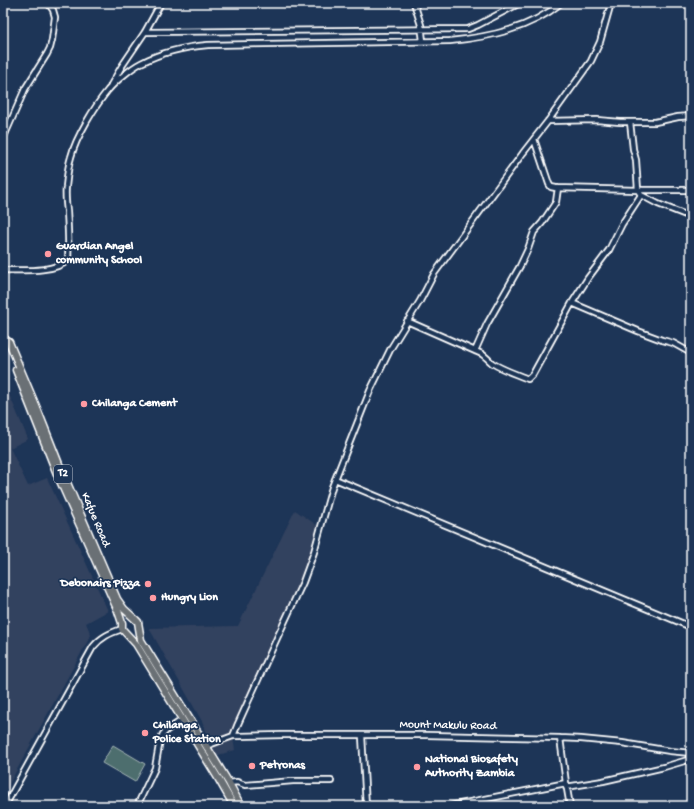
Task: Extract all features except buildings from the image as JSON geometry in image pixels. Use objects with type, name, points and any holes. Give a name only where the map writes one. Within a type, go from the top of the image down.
[{"type":"highway","name":"Kafue Road","points":[[4,338],[9,342],[117,599],[124,609],[134,618]]},
{"type":"highway","name":"Kafue Road","points":[[4,338],[57,474],[118,612],[123,628],[136,644],[234,806]]},
{"type":"highway","points":[[138,628],[135,632],[128,634],[123,628],[125,618],[134,618],[138,622],[141,640],[229,783],[241,806]]},
{"type":"street","points":[[3,139],[24,90],[50,48],[55,17],[53,10],[48,3]]},
{"type":"street","points":[[3,270],[33,270],[51,268],[68,260],[69,249],[65,188],[71,156],[82,131],[145,32],[161,3]]},
{"type":"street","points":[[414,3],[423,41]]},
{"type":"street","points":[[145,32],[470,28],[520,3]]},
{"type":"street","points":[[109,90],[130,70],[140,63],[171,51],[189,47],[202,45],[450,41],[469,39],[503,32],[522,26],[546,14],[561,3]]},
{"type":"street","points":[[233,736],[304,582],[335,480],[376,379],[391,348],[420,301],[434,274],[548,121],[594,55],[600,42],[611,3]]},
{"type":"street","points":[[122,66],[122,70],[126,72],[130,70]]},
{"type":"street","points":[[548,121],[597,120],[655,122],[691,116]]},
{"type":"street","points":[[630,122],[636,160],[638,190],[641,195],[658,204],[691,217]]},
{"type":"street","points":[[534,138],[551,187],[691,190]]},
{"type":"street","points":[[475,351],[487,324],[520,266],[534,232],[556,202],[558,188]]},
{"type":"street","points":[[407,321],[482,354],[498,367],[528,379],[533,374],[572,304],[588,278],[609,250],[622,224],[641,195]]},
{"type":"street","points":[[572,304],[638,331],[673,343],[691,353]]},
{"type":"street","points":[[335,480],[691,627]]},
{"type":"street","points":[[5,806],[93,647],[104,636],[123,628]]},
{"type":"street","points":[[137,806],[155,768],[160,740],[163,734],[182,720]]},
{"type":"street","name":"Mount Makulu Road","points":[[206,746],[233,736],[427,735],[581,739],[622,743],[691,753]]},
{"type":"street","points":[[362,736],[366,806]]},
{"type":"street","points":[[560,738],[570,806]]},
{"type":"street","points":[[450,806],[566,785],[603,782],[691,759]]},
{"type":"street","points":[[229,783],[237,782],[245,785],[294,781],[331,781]]},
{"type":"shaded area","points":[[3,380],[28,439],[10,448],[28,486],[47,478],[108,611],[86,623],[91,635],[3,795]]},
{"type":"shaded area","points":[[295,510],[318,526],[301,582],[232,732],[235,750],[215,756],[203,723],[149,628],[238,626]]},
{"type":"green space","points":[[113,745],[145,764],[135,782],[102,763]]},
{"type":"place","name":"Guardian Angel community School","points":[[48,254]]},
{"type":"place","name":"Chilanga Cement","points":[[84,404]]},
{"type":"place","name":"Debonairs Pizza","points":[[148,584]]},
{"type":"place","name":"Hungry Lion","points":[[153,598]]},
{"type":"place","name":"Chilanga Police Station","points":[[145,733]]},
{"type":"place","name":"Petronas","points":[[252,766]]},
{"type":"place","name":"National Biosafety Authority Zambia","points":[[417,767]]}]
